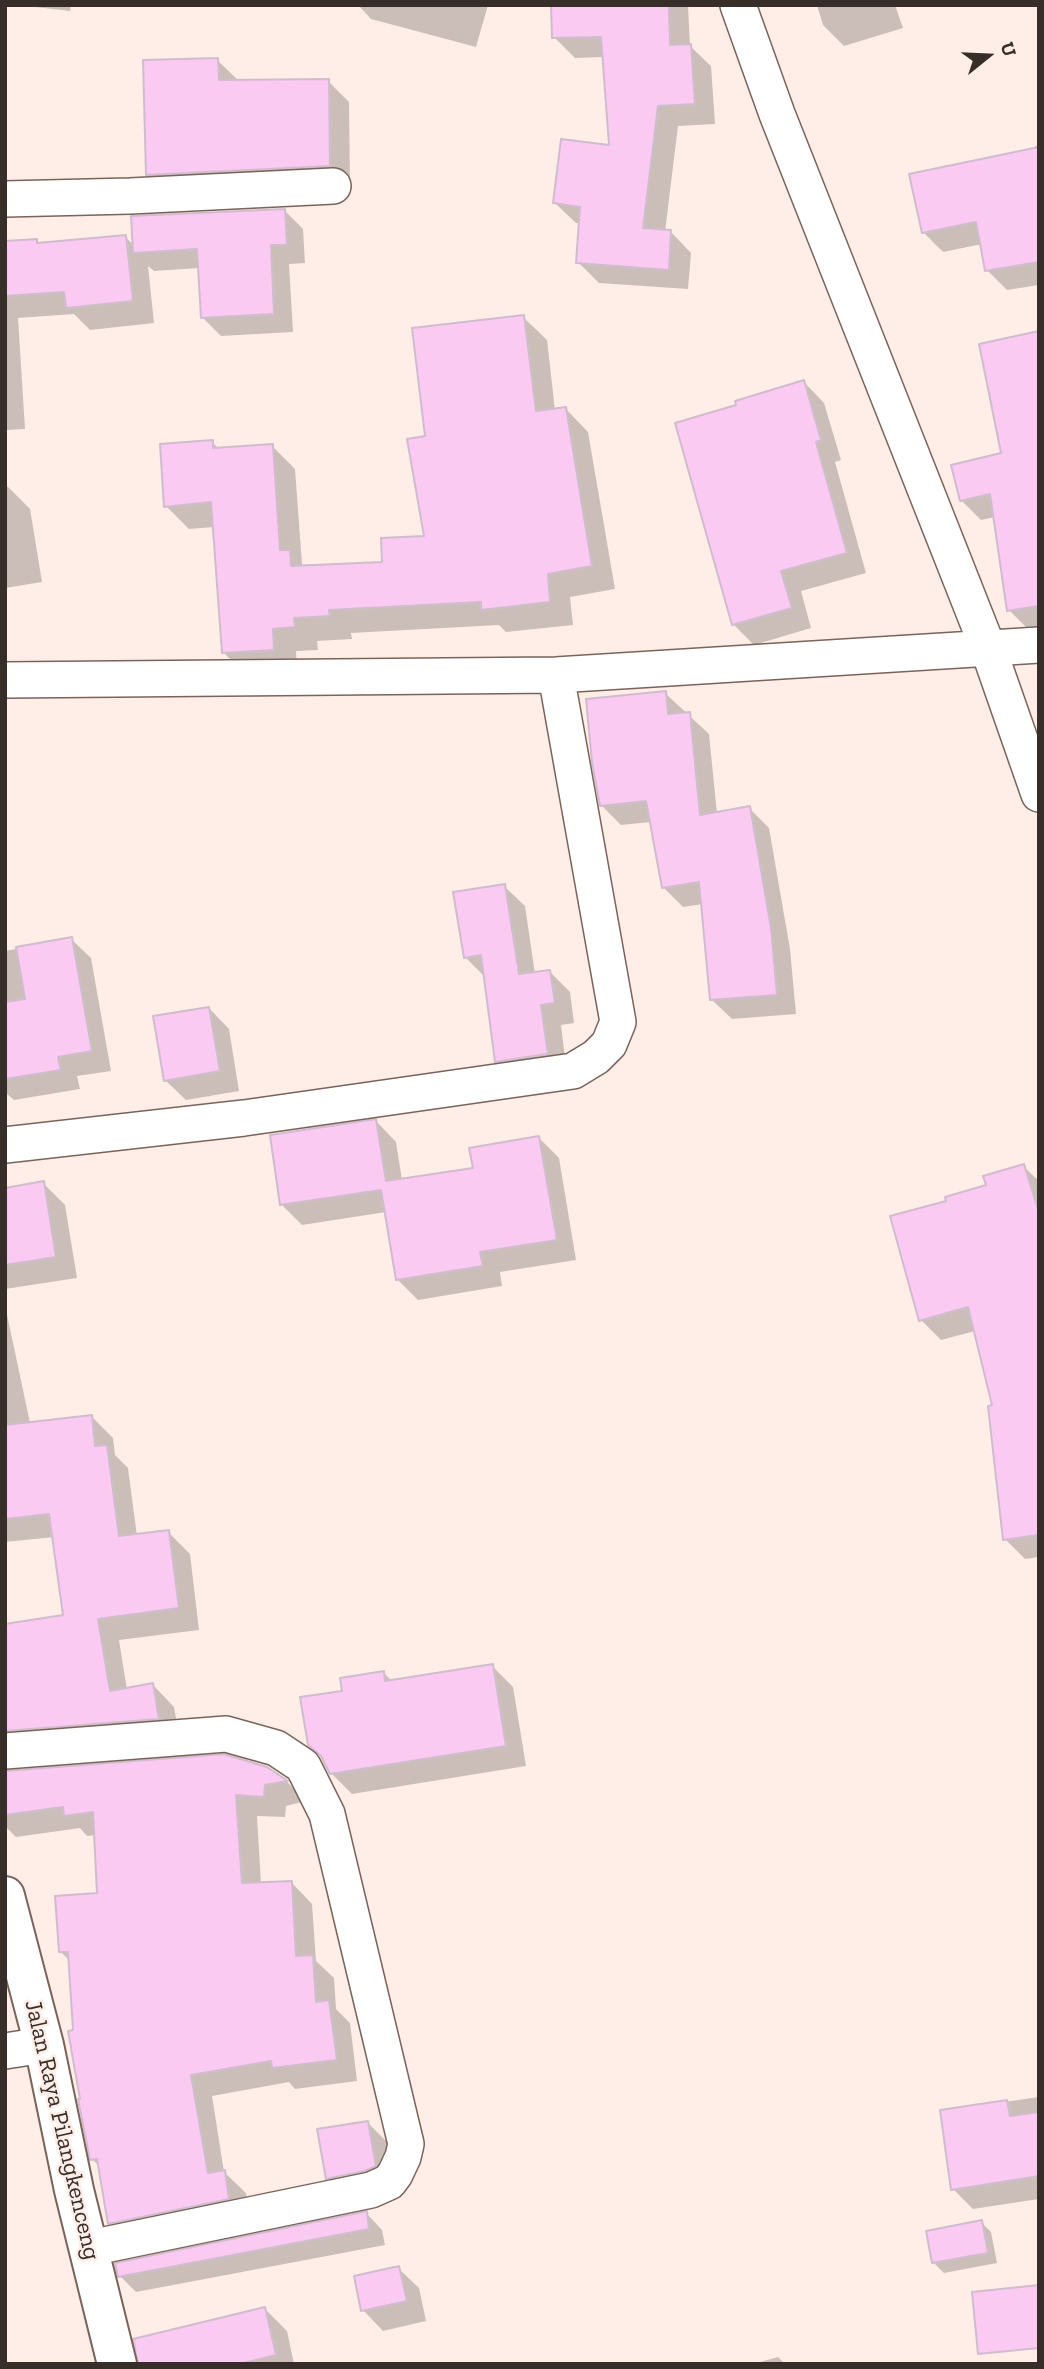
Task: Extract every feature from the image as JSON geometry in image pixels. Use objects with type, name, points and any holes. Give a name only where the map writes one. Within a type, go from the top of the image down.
[{"type":"main road","name":"Jalan Raya Pilangkenceng","points":[[5,1896],[44,2045],[74,2190],[117,2364]]},
{"type":"street","points":[[738,5],[777,114],[988,648],[1039,794]]},
{"type":"street","points":[[5,200],[334,187]]},
{"type":"street","points":[[5,680],[556,676],[1039,645]]},
{"type":"street","points":[[5,1145],[244,1118],[573,1071],[596,1058],[609,1044],[618,1022],[556,676]]},
{"type":"street","points":[[5,1751],[226,1734],[276,1748],[303,1766],[327,1814],[406,2144],[395,2174],[389,2182],[372,2190],[90,2248]]},
{"type":"street","points":[[5,2052],[44,2045]]},
{"type":"building","points":[[551,5],[669,5],[670,45],[691,44],[695,104],[658,106],[643,228],[671,230],[669,270],[576,263],[580,207],[553,203],[561,139],[609,145],[601,37],[552,38]]},
{"type":"building","points":[[218,58],[219,80],[329,79],[330,166],[146,175],[143,60]]},
{"type":"building","points":[[1039,147],[1039,262],[985,271],[976,222],[922,233],[909,174]]},
{"type":"building","points":[[285,209],[287,245],[271,245],[274,314],[201,318],[197,249],[133,253],[131,216]]},
{"type":"building","points":[[126,235],[133,301],[66,308],[64,292],[5,296],[5,241],[37,239],[37,243]]},
{"type":"building","points":[[524,315],[536,411],[566,407],[592,566],[548,574],[550,602],[481,610],[481,602],[329,610],[330,616],[294,618],[295,627],[273,629],[274,650],[222,653],[211,502],[164,507],[160,444],[213,440],[213,448],[273,444],[280,550],[290,550],[291,566],[382,562],[381,538],[424,536],[407,439],[425,436],[412,328]]},
{"type":"building","points":[[1039,331],[1039,606],[1007,611],[990,494],[960,501],[951,465],[1001,453],[979,344]]},
{"type":"building","points":[[804,380],[821,440],[816,442],[847,553],[781,571],[792,608],[732,625],[675,423],[736,405],[735,401]]},
{"type":"building","points":[[666,691],[668,714],[690,712],[700,815],[750,806],[771,928],[777,995],[710,1000],[699,882],[662,888],[646,801],[600,806],[592,762],[586,699]]},
{"type":"building","points":[[505,884],[519,974],[550,970],[555,1003],[541,1005],[548,1054],[495,1062],[481,955],[464,958],[453,892]]},
{"type":"building","points":[[72,937],[92,1051],[58,1057],[61,1070],[5,1079],[5,1002],[25,999],[16,947]]},
{"type":"building","points":[[209,1007],[220,1071],[164,1081],[153,1016]]},
{"type":"building","points":[[376,1119],[386,1181],[473,1168],[469,1148],[539,1136],[557,1240],[480,1252],[483,1266],[396,1280],[381,1190],[280,1205],[270,1135]]},
{"type":"building","points":[[1024,1164],[1039,1213],[1039,1535],[1003,1540],[988,1406],[992,1405],[968,1307],[919,1321],[890,1216],[946,1201],[945,1197],[986,1185],[983,1176]]},
{"type":"building","points":[[44,1181],[56,1257],[5,1265],[5,1188]]},
{"type":"building","points":[[92,1415],[95,1446],[107,1445],[119,1536],[169,1530],[179,1608],[98,1619],[110,1691],[153,1683],[159,1719],[5,1731],[5,1624],[63,1615],[49,1514],[5,1519],[5,1425]]},
{"type":"building","points":[[493,1664],[506,1746],[330,1774],[321,1756],[308,1745],[300,1697],[342,1691],[340,1678],[384,1671],[385,1681]]},
{"type":"building","points":[[224,1754],[267,1767],[288,1781],[265,1785],[264,1797],[236,1795],[242,1883],[292,1881],[296,1956],[313,1955],[316,2002],[329,2000],[337,2060],[272,2068],[271,2061],[191,2075],[208,2173],[225,2170],[229,2199],[108,2224],[97,2159],[90,2160],[78,2099],[68,2031],[73,2030],[68,1952],[59,1952],[55,1896],[97,1893],[93,1812],[64,1816],[63,1807],[5,1815],[5,1771]]},
{"type":"building","points":[[1007,2100],[1010,2116],[1039,2112],[1039,2176],[951,2190],[940,2110]]},
{"type":"building","points":[[368,2121],[376,2166],[326,2179],[317,2129]]},
{"type":"building","points":[[367,2211],[369,2229],[118,2277],[115,2263]]},
{"type":"building","points":[[982,2220],[988,2253],[932,2263],[926,2231]]},
{"type":"building","points":[[399,2266],[407,2301],[361,2311],[354,2276]]},
{"type":"building","points":[[1039,2285],[1039,2348],[978,2354],[972,2292]]},
{"type":"building","points":[[265,2307],[276,2355],[240,2364],[138,2364],[133,2339]]}]
